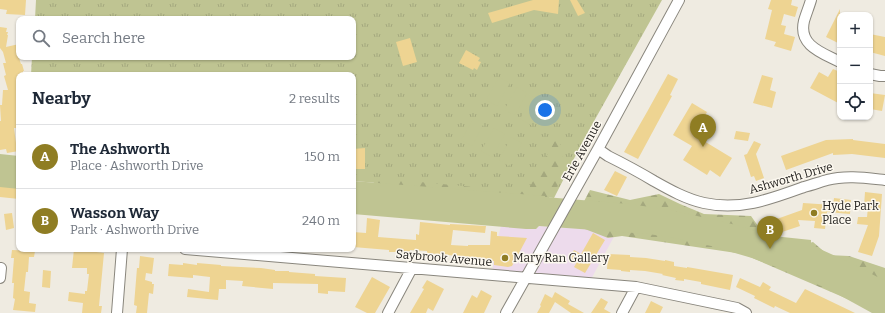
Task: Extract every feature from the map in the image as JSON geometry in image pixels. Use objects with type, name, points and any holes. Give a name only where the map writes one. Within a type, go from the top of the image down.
[{"type":"street","name":"Erie Avenue","points":[[506,313],[679,0]]},
{"type":"street","points":[[812,0],[804,22],[806,41],[811,46],[837,60]]},
{"type":"street","points":[[873,75],[885,76]]},
{"type":"street","name":"Ashworth Drive","points":[[598,149],[678,194],[704,203],[718,205],[746,205],[826,180],[839,178],[848,177],[885,180]]},
{"type":"street","points":[[117,313],[122,252]]},
{"type":"street","name":"Saybrook Avenue","points":[[220,252],[636,287],[746,313]]},
{"type":"street","points":[[388,313],[412,268]]},
{"type":"street","points":[[622,313],[636,287]]},
{"type":"shaded area","points":[[501,226],[536,229],[539,226],[617,231],[589,283],[492,274],[495,249]]},
{"type":"green space","points":[[36,0],[662,0],[584,139],[554,198],[356,181],[356,72],[31,72],[32,60],[356,60],[356,16],[35,16]]},
{"type":"green space","points":[[499,77],[510,83],[497,106],[486,100]]},
{"type":"green space","points":[[517,87],[527,93],[515,115],[504,110]]},
{"type":"green space","points":[[533,96],[544,102],[531,125],[520,119]]},
{"type":"green space","points":[[474,118],[484,123],[472,146],[461,140]]},
{"type":"green space","points":[[494,128],[505,134],[492,157],[481,151]]},
{"type":"green space","points":[[558,135],[566,174],[546,202],[368,189],[378,178],[527,192]]},
{"type":"green space","points":[[511,137],[522,143],[509,166],[499,160]]},
{"type":"green space","points":[[0,154],[16,156],[16,190],[0,188]]},
{"type":"green space","points":[[356,181],[629,204],[671,210],[732,224],[773,236],[811,240],[811,245],[851,263],[885,281],[885,313],[872,313],[832,291],[792,273],[752,258],[711,246],[648,234],[539,226],[536,229],[356,214]]},
{"type":"green space","points":[[590,190],[630,200],[659,194],[704,214],[751,216],[763,233],[802,245],[813,242],[828,255],[849,256],[885,268],[885,313],[866,307],[743,254],[622,236],[608,238],[572,224]]},
{"type":"building","points":[[0,0],[26,0],[25,15],[6,14],[7,10],[0,9]]},
{"type":"building","points":[[533,0],[559,0],[558,14],[534,10],[492,23],[488,13]]},
{"type":"building","points":[[570,0],[577,0],[585,13],[578,16]]},
{"type":"building","points":[[771,0],[792,0],[791,5],[798,7],[795,17],[784,14],[781,25],[786,26],[784,34],[795,37],[791,51],[774,46],[776,42],[765,39],[772,10],[768,9]]},
{"type":"building","points":[[837,15],[837,42],[826,37]]},
{"type":"building","points":[[0,27],[7,28],[6,32],[8,32],[8,35],[6,47],[16,45],[16,60],[20,60],[24,71],[16,72],[16,128],[14,128],[16,152],[7,153],[6,149],[0,150],[0,105],[2,105],[3,90],[8,90],[4,76],[6,75],[3,63],[6,63],[3,52],[0,48]]},
{"type":"building","points":[[873,35],[885,37],[885,56],[873,53]]},
{"type":"building","points":[[410,38],[417,62],[403,66],[396,42]]},
{"type":"building","points":[[466,50],[480,58],[478,61],[481,62],[477,70],[474,68],[473,70],[459,63]]},
{"type":"building","points":[[833,69],[837,71],[837,102],[810,88],[819,72],[828,77]]},
{"type":"building","points":[[668,74],[678,79],[670,95],[672,96],[638,159],[624,152]]},
{"type":"building","points":[[762,75],[773,78],[770,90],[776,92],[772,108],[753,103]]},
{"type":"building","points":[[873,93],[885,95],[882,111],[873,110]]},
{"type":"building","points":[[692,103],[707,112],[694,135],[732,158],[720,177],[710,170],[707,175],[683,160],[692,146],[673,135]]},
{"type":"building","points":[[736,131],[750,133],[748,141],[734,139]]},
{"type":"building","points":[[853,139],[885,144],[885,158],[852,154],[833,155],[833,153],[786,170],[781,156],[826,140]]},
{"type":"building","points":[[754,141],[761,144],[756,154],[764,178],[756,181],[754,176],[751,177],[744,155],[747,154]]},
{"type":"building","points":[[365,148],[365,169],[356,169],[356,149]]},
{"type":"building","points":[[615,171],[627,177],[617,196],[604,190]]},
{"type":"building","points":[[0,187],[16,189],[16,199],[0,197]]},
{"type":"building","points":[[865,192],[882,194],[879,236],[872,256],[858,252],[868,225],[857,224],[858,217],[867,217],[868,207],[864,206]]},
{"type":"building","points":[[834,198],[851,200],[850,214],[827,212],[825,229],[814,228],[815,221],[798,220],[800,226],[779,233],[774,220],[802,210],[803,203],[833,205]]},
{"type":"building","points":[[12,213],[14,228],[6,230],[4,214]]},
{"type":"building","points":[[367,218],[380,220],[378,237],[416,240],[416,234],[419,235],[420,222],[486,226],[485,233],[453,230],[451,245],[490,245],[491,231],[497,232],[497,236],[527,238],[512,266],[508,267],[494,265],[494,261],[482,260],[483,258],[467,258],[468,257],[427,253],[427,251],[410,250],[410,252],[389,252],[389,250],[356,247],[356,232],[366,233]]},
{"type":"building","points":[[593,233],[605,240],[585,273],[574,267],[577,262],[569,258],[574,250],[581,254]]},
{"type":"building","points":[[12,250],[16,250],[16,252],[35,252],[34,257],[29,257],[24,291],[30,292],[29,303],[36,304],[35,312],[13,310],[15,299],[13,298],[14,283],[12,283],[14,258],[11,258]]},
{"type":"building","points":[[74,252],[104,253],[99,306],[102,306],[101,313],[82,313],[83,303],[68,301],[69,292],[85,294],[85,291],[87,291],[89,274],[87,274],[87,268],[72,268]]},
{"type":"building","points":[[608,254],[630,255],[630,257],[665,260],[674,262],[674,266],[733,275],[730,290],[701,284],[701,282],[684,279],[684,281],[675,280],[676,278],[662,275],[663,274],[645,271],[630,270],[630,272],[607,269]]},
{"type":"building","points":[[140,256],[154,258],[152,274],[146,273],[145,280],[154,284],[153,294],[149,293],[147,313],[136,313],[137,306],[134,305],[137,268],[139,268]]},
{"type":"building","points":[[183,263],[261,268],[275,271],[315,274],[315,276],[346,278],[345,292],[328,291],[328,294],[318,293],[318,284],[273,283],[273,289],[242,286],[243,281],[226,280],[226,289],[219,289],[218,300],[187,297],[188,289],[209,292],[210,277],[193,275],[193,278],[168,276],[169,264],[183,265]]},
{"type":"building","points":[[43,270],[51,271],[50,288],[42,287]]},
{"type":"building","points":[[372,277],[390,287],[375,313],[367,313],[355,307]]},
{"type":"building","points":[[740,278],[760,287],[763,282],[771,287],[769,290],[796,303],[805,289],[855,313],[790,313],[775,306],[774,308],[754,298],[755,296],[736,287]]},
{"type":"building","points":[[427,280],[444,289],[433,311],[428,308],[426,313],[410,313],[424,289],[422,288]]},
{"type":"building","points":[[481,290],[492,296],[484,313],[463,313],[472,295],[477,298]]},
{"type":"building","points":[[555,292],[570,301],[568,304],[584,313],[571,313],[555,302],[549,313],[537,313],[545,294],[552,298]]},
{"type":"building","points":[[601,298],[608,302],[604,309],[611,313],[591,313]]},
{"type":"building","points":[[651,301],[663,307],[660,313],[645,313]]},
{"type":"place","name":"The Ashworth","points":[[703,147]]},
{"type":"place","name":"Hyde Park Place","points":[[814,213]]},
{"type":"place","name":"Wasson Way","points":[[770,249]]},
{"type":"place","name":"Mary Ran Gallery","points":[[505,258]]}]
